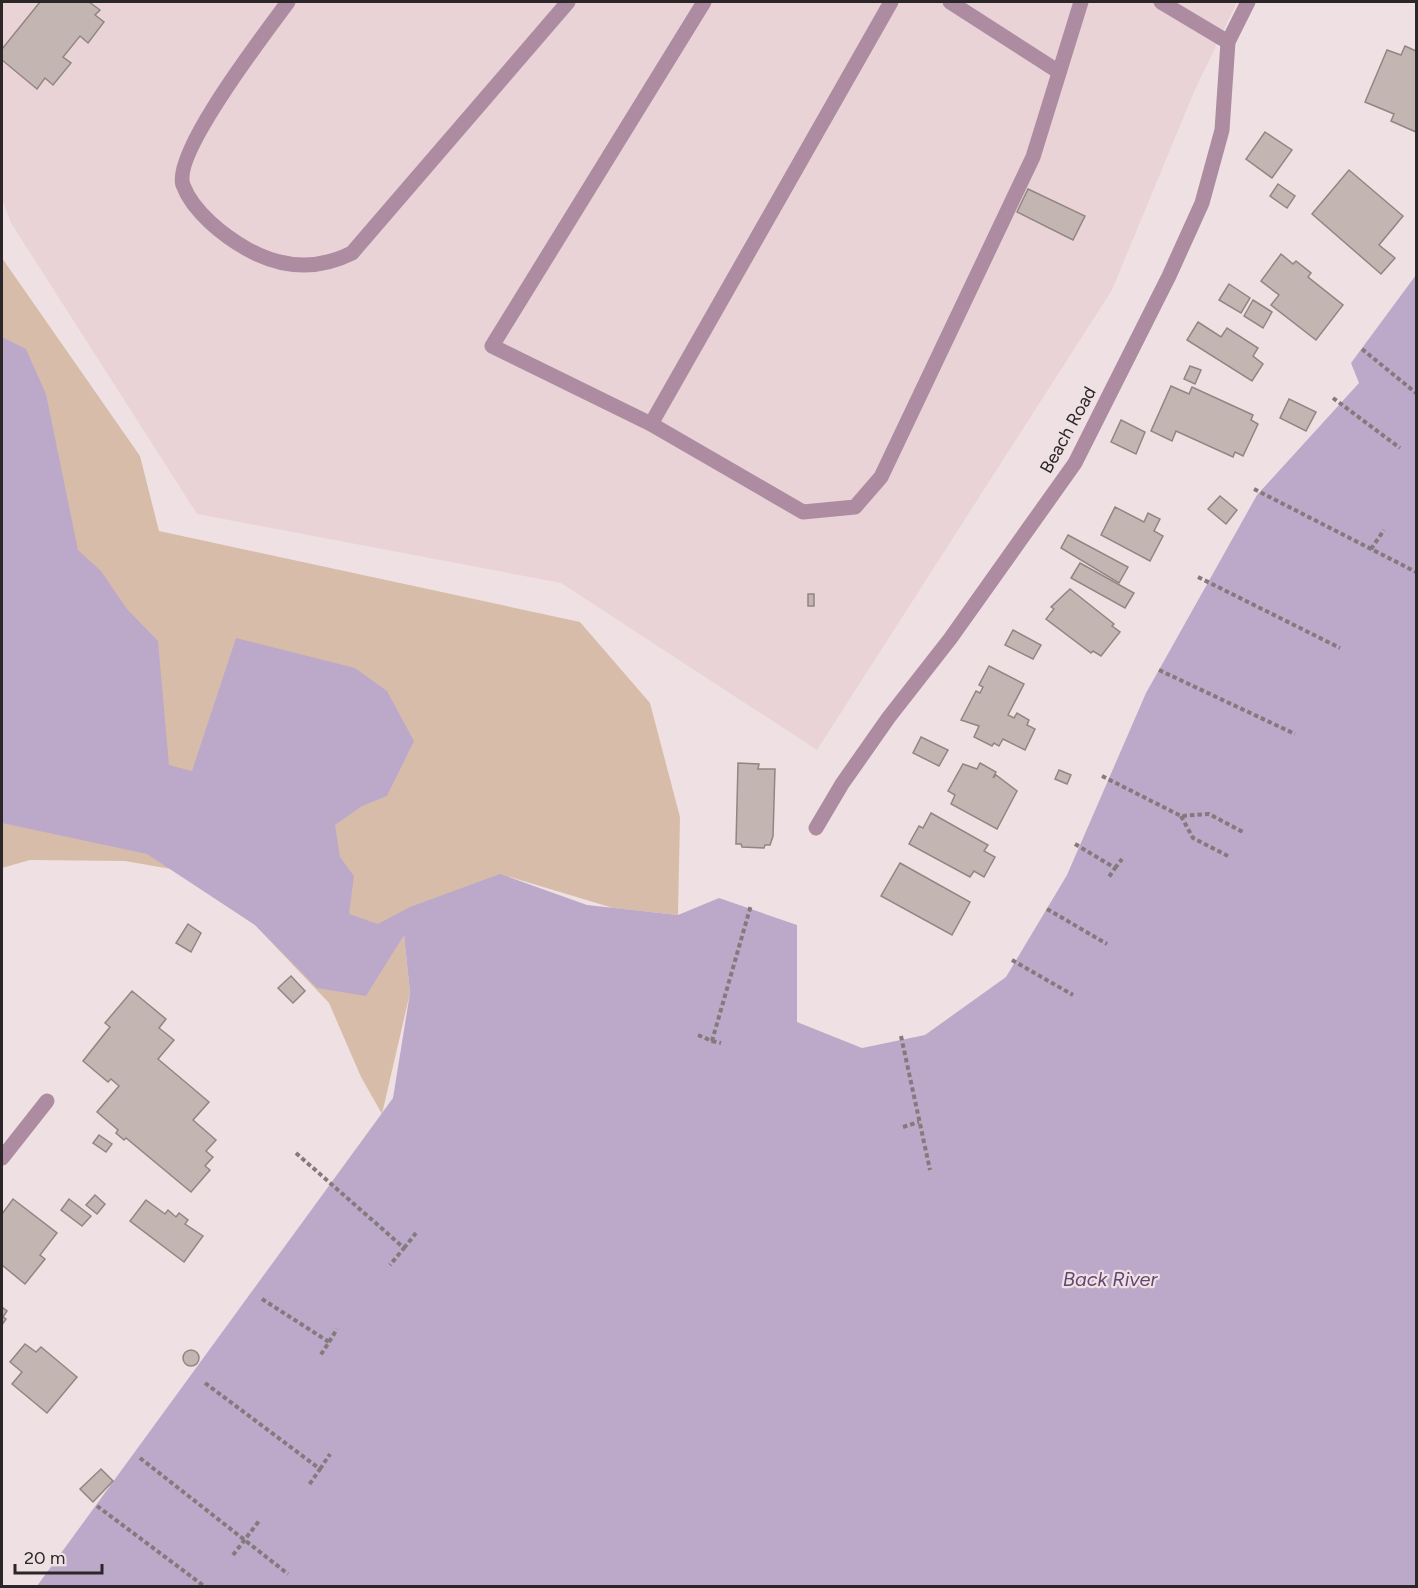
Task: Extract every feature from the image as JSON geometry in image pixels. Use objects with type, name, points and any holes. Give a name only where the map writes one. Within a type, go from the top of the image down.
[{"type":"street","points":[[288,2],[211,111],[183,165],[182,184],[208,220],[234,242],[278,263],[301,266],[339,260],[352,253],[568,2]]},
{"type":"street","points":[[704,2],[492,346],[651,424],[803,512],[855,507],[880,477],[1033,157],[1081,2]]},
{"type":"street","points":[[651,424],[891,2]]},
{"type":"street","points":[[950,2],[1059,72]]},
{"type":"street","points":[[1161,2],[1228,42]]},
{"type":"street","name":"Beach Road","points":[[816,828],[842,784],[888,717],[950,639],[1075,463],[1202,203],[1222,130],[1228,42],[1248,2]]},
{"type":"street","points":[[2,1158],[47,1101]]},
{"type":"path","points":[[1362,349],[1416,393]]},
{"type":"path","points":[[1333,398],[1400,448]]},
{"type":"path","points":[[1254,489],[1416,572]]},
{"type":"path","points":[[1371,549],[1383,530]]},
{"type":"path","points":[[1198,578],[1340,648]]},
{"type":"path","points":[[1159,670],[1295,734]]},
{"type":"path","points":[[1102,776],[1181,816],[1209,814],[1243,832]]},
{"type":"path","points":[[1181,816],[1194,838],[1228,856]]},
{"type":"path","points":[[1075,844],[1115,868]]},
{"type":"path","points":[[1109,877],[1122,859]]},
{"type":"path","points":[[712,1041],[750,905]]},
{"type":"path","points":[[1047,909],[1107,944]]},
{"type":"path","points":[[1012,960],[1073,994]]},
{"type":"path","points":[[698,1035],[721,1043]]},
{"type":"path","points":[[901,1036],[930,1170]]},
{"type":"path","points":[[903,1127],[919,1122]]},
{"type":"path","points":[[296,1153],[404,1248]]},
{"type":"path","points":[[390,1265],[417,1233]]},
{"type":"path","points":[[262,1299],[329,1342]]},
{"type":"path","points":[[320,1356],[337,1329]]},
{"type":"path","points":[[205,1383],[320,1469]]},
{"type":"path","points":[[309,1485],[330,1454]]},
{"type":"path","points":[[140,1458],[288,1574]]},
{"type":"path","points":[[97,1506],[204,1587]]},
{"type":"path","points":[[233,1555],[259,1521]]},
{"type":"shaded area","points":[[2,2],[1237,2],[1194,92],[1112,290],[817,750],[561,583],[197,514],[11,223],[2,200]]},
{"type":"shaded area","points":[[2,258],[140,456],[159,531],[580,622],[650,703],[680,817],[678,915],[613,908],[510,877],[404,934],[410,993],[382,1114],[361,1077],[329,1003],[255,925],[171,869],[125,861],[30,860],[2,868]]},
{"type":"water","name":"Back River","points":[[1416,275],[1416,1586],[37,1586],[393,1098],[410,993],[404,935],[366,996],[317,988],[255,925],[147,854],[2,823],[2,337],[26,349],[46,394],[78,550],[101,571],[127,609],[158,641],[169,765],[192,771],[236,638],[355,668],[387,691],[414,741],[387,796],[362,806],[335,825],[340,857],[354,876],[349,914],[378,924],[410,907],[500,874],[587,905],[678,915],[719,898],[797,925],[797,1022],[862,1048],[925,1035],[1006,977],[1067,875],[1146,693],[1257,495],[1359,383],[1351,363]]},
{"type":"building","points":[[40,2],[89,2],[100,10],[95,15],[104,22],[88,43],[80,36],[63,57],[71,63],[53,85],[45,78],[37,89],[2,60],[2,49]]},
{"type":"building","points":[[1405,46],[1416,51],[1416,132],[1391,121],[1394,114],[1365,102],[1387,50],[1401,55]]},
{"type":"building","points":[[1265,132],[1292,150],[1272,178],[1246,159]]},
{"type":"building","points":[[1349,170],[1403,216],[1379,245],[1395,258],[1381,274],[1312,214]]},
{"type":"building","points":[[1278,184],[1295,196],[1287,208],[1270,196]]},
{"type":"building","points":[[1028,189],[1085,216],[1073,240],[1017,212]]},
{"type":"building","points":[[1281,254],[1293,264],[1296,261],[1311,273],[1308,277],[1343,305],[1316,340],[1271,305],[1279,295],[1261,281]]},
{"type":"building","points":[[1229,284],[1250,298],[1241,313],[1219,300]]},
{"type":"building","points":[[1253,300],[1272,312],[1263,328],[1244,316]]},
{"type":"building","points":[[1198,322],[1221,337],[1227,328],[1258,348],[1253,356],[1263,364],[1252,381],[1187,340]]},
{"type":"building","points":[[1190,366],[1201,370],[1195,384],[1184,379]]},
{"type":"building","points":[[1171,386],[1189,394],[1192,387],[1253,415],[1251,420],[1258,424],[1243,456],[1235,452],[1233,457],[1176,431],[1172,441],[1151,431]]},
{"type":"building","points":[[1289,399],[1316,412],[1306,431],[1280,418]]},
{"type":"building","points":[[1121,420],[1145,432],[1136,454],[1111,442]]},
{"type":"building","points":[[1220,496],[1237,510],[1226,524],[1208,509]]},
{"type":"building","points":[[1115,507],[1144,522],[1148,513],[1160,519],[1154,531],[1163,536],[1150,561],[1101,535]]},
{"type":"building","points":[[1068,535],[1128,567],[1119,583],[1061,548]]},
{"type":"building","points":[[1080,563],[1134,593],[1125,608],[1071,578]]},
{"type":"building","points":[[1070,589],[1114,624],[1112,626],[1120,632],[1101,656],[1093,651],[1091,653],[1046,619],[1054,609],[1051,607]]},
{"type":"building","points":[[808,594],[814,594],[814,606],[808,606]]},
{"type":"building","points":[[1013,630],[1041,645],[1033,659],[1005,645]]},
{"type":"building","points":[[989,666],[1024,684],[1008,715],[1014,718],[1017,713],[1029,720],[1027,725],[1035,729],[1025,750],[1003,739],[999,746],[994,743],[992,746],[974,737],[979,726],[961,720],[976,691],[980,693],[983,687],[979,685]]},
{"type":"building","points":[[921,737],[948,750],[939,766],[913,753]]},
{"type":"building","points":[[738,763],[759,764],[758,769],[775,769],[773,836],[770,845],[765,845],[764,848],[742,847],[741,844],[736,844]]},
{"type":"building","points":[[980,763],[996,772],[993,778],[996,775],[1017,791],[997,829],[951,804],[955,795],[948,791],[963,764],[977,769]]},
{"type":"building","points":[[1059,770],[1071,775],[1067,784],[1055,779]]},
{"type":"building","points":[[931,813],[988,845],[984,851],[995,857],[984,877],[974,871],[970,877],[909,844],[919,826],[923,828]]},
{"type":"building","points":[[900,863],[970,902],[952,935],[881,896]]},
{"type":"building","points":[[188,924],[201,933],[191,952],[176,943]]},
{"type":"building","points":[[291,976],[305,991],[293,1003],[278,988]]},
{"type":"building","points":[[132,991],[166,1019],[159,1028],[174,1040],[158,1059],[209,1102],[193,1120],[216,1140],[206,1151],[213,1157],[205,1166],[210,1170],[191,1192],[126,1138],[124,1140],[116,1133],[118,1130],[97,1112],[119,1086],[111,1079],[108,1082],[83,1061],[110,1027],[105,1023]]},
{"type":"building","points":[[99,1135],[112,1144],[106,1152],[93,1143]]},
{"type":"building","points":[[95,1195],[105,1204],[97,1214],[86,1205]]},
{"type":"building","points":[[13,1199],[57,1233],[40,1255],[45,1259],[25,1284],[2,1265],[2,1214]]},
{"type":"building","points":[[69,1199],[91,1216],[82,1226],[61,1210]]},
{"type":"building","points":[[146,1200],[165,1214],[168,1210],[176,1217],[179,1213],[188,1220],[185,1224],[203,1236],[184,1262],[130,1221]]},
{"type":"building","points":[[2,1307],[7,1311],[2,1325]]},
{"type":"building","points":[[25,1344],[36,1352],[41,1347],[77,1377],[47,1413],[12,1384],[22,1372],[10,1362]]},
{"type":"building","points":[[188,1350],[194,1350],[199,1358],[197,1364],[188,1366],[183,1361],[183,1355]]},
{"type":"building","points":[[101,1469],[113,1481],[93,1502],[80,1489]]}]
